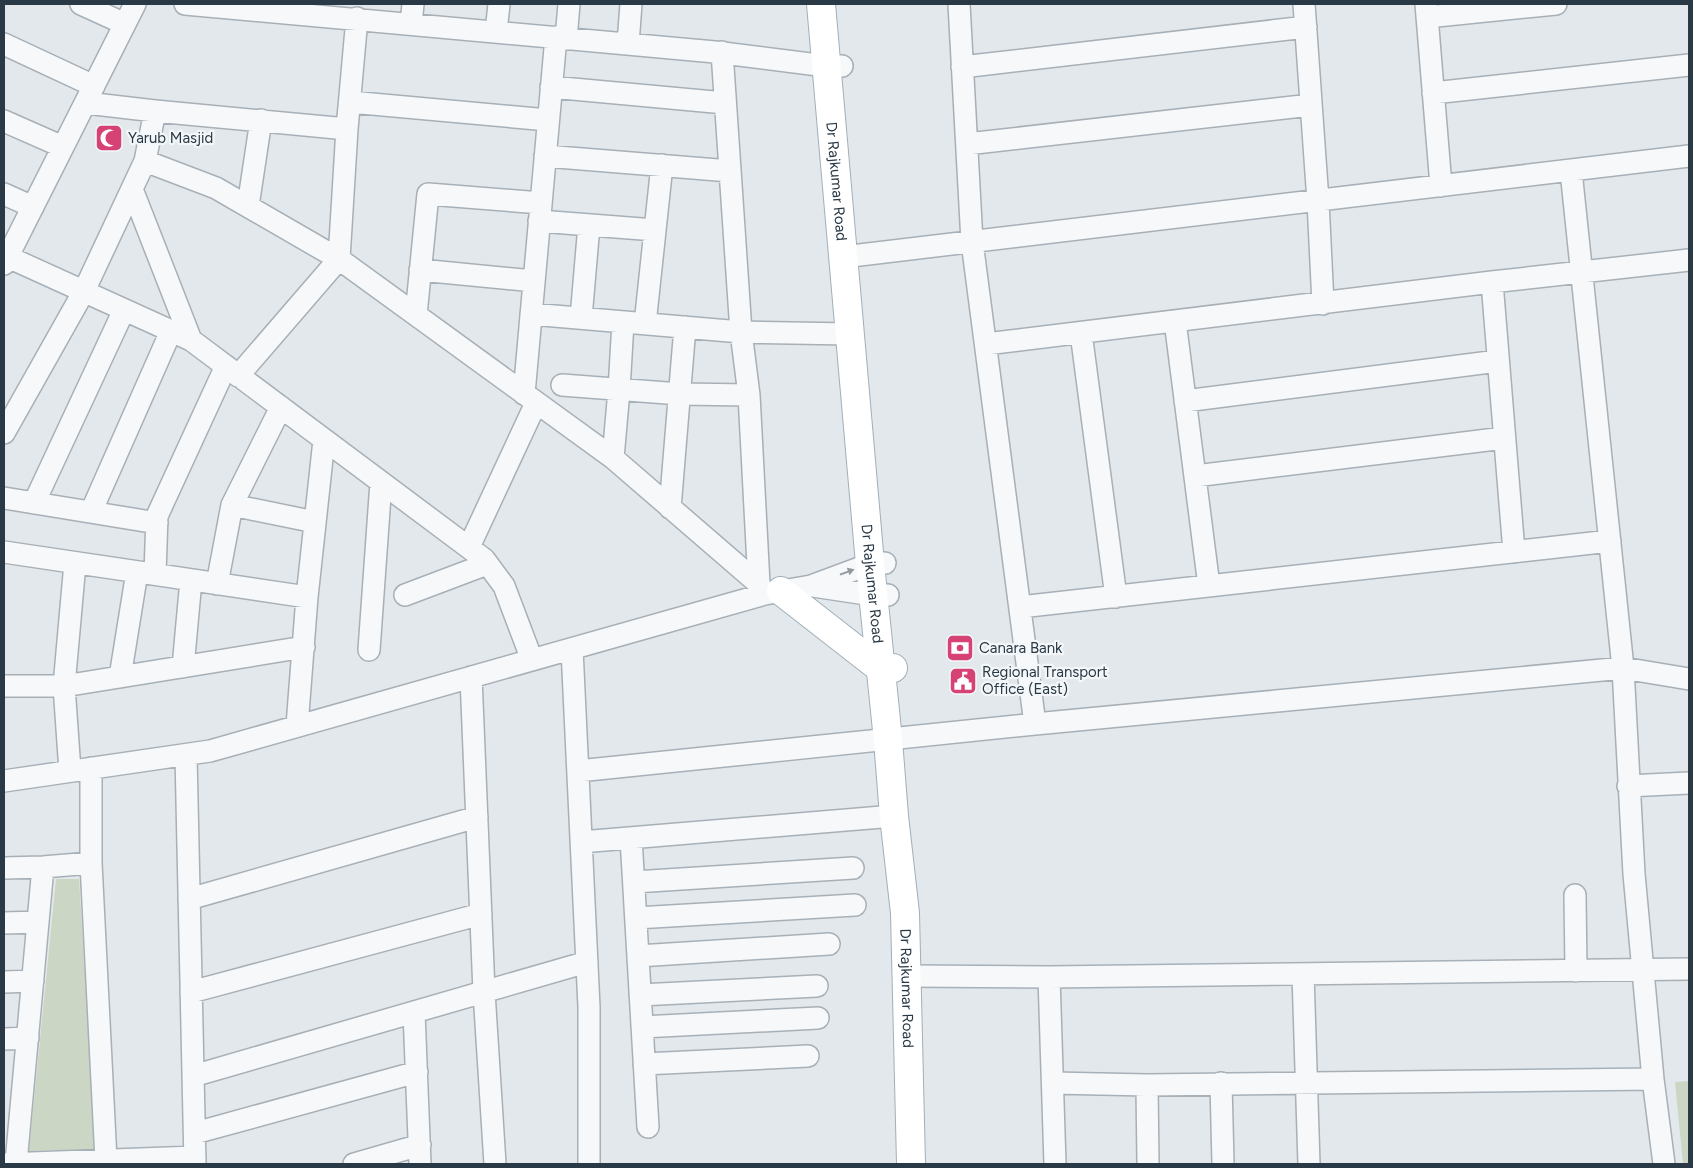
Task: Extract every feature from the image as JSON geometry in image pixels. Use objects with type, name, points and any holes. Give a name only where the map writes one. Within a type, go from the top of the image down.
[{"type":"main road","name":"Dr Rajkumar Road","points":[[821,4],[834,66],[895,739],[920,910],[914,976],[911,1164]]},
{"type":"main road","name":"Dr Rajkumar Road","points":[[834,66],[837,4]]},
{"type":"main road","name":"Dr Rajkumar Road","points":[[851,256],[850,334],[878,563]]},
{"type":"main road","points":[[768,590],[888,668]]},
{"type":"main road","name":"Dr Rajkumar Road","points":[[895,739],[894,816],[914,976],[928,1164]]},
{"type":"street","points":[[81,4],[125,24]]},
{"type":"street","points":[[135,4],[6,260],[84,291],[192,340],[469,548],[487,564],[504,586],[532,660]]},
{"type":"street","points":[[185,4],[368,14],[412,14],[496,32],[722,52],[834,66]]},
{"type":"street","points":[[496,32],[499,4]]},
{"type":"street","points":[[469,548],[530,398],[531,314],[551,88],[569,4]]},
{"type":"street","points":[[628,44],[631,4]]},
{"type":"street","points":[[959,4],[972,242],[1035,724]]},
{"type":"street","points":[[1304,4],[1318,201],[1322,304]]},
{"type":"street","points":[[1441,186],[1426,10],[1556,4]]},
{"type":"street","points":[[120,677],[146,573],[157,516],[232,371],[339,259],[350,102],[368,14]]},
{"type":"street","points":[[962,67],[1306,28]]},
{"type":"street","points":[[4,44],[90,94],[155,111],[347,128]]},
{"type":"street","points":[[722,52],[740,332],[749,395],[768,590]]},
{"type":"street","points":[[1433,93],[1689,65]]},
{"type":"street","points":[[551,88],[726,102]]},
{"type":"street","points":[[350,102],[548,120]]},
{"type":"street","points":[[967,144],[1311,105]]},
{"type":"street","points":[[4,433],[84,291],[132,189],[145,161],[155,111]]},
{"type":"street","points":[[248,206],[261,120]]},
{"type":"street","points":[[4,121],[63,148]]},
{"type":"street","points":[[545,156],[730,171]]},
{"type":"street","points":[[851,256],[1689,156]]},
{"type":"street","points":[[145,161],[216,188],[339,259],[613,458],[768,590]]},
{"type":"street","points":[[645,324],[662,165]]},
{"type":"street","points":[[1571,171],[1623,668],[1628,786],[1643,970],[1653,1079],[1664,1164]]},
{"type":"street","points":[[132,189],[192,340]]},
{"type":"street","points":[[4,194],[33,207]]},
{"type":"street","points":[[416,315],[428,194],[540,212],[589,225],[655,230]]},
{"type":"street","points":[[581,318],[589,225]]},
{"type":"street","points":[[986,344],[1492,282],[1689,260]]},
{"type":"street","points":[[420,270],[534,281]]},
{"type":"street","points":[[1492,282],[1514,552]]},
{"type":"street","points":[[34,502],[124,310]]},
{"type":"street","points":[[531,314],[740,332],[850,334]]},
{"type":"street","points":[[613,458],[623,322]]},
{"type":"street","points":[[1175,322],[1209,586]]},
{"type":"street","points":[[670,508],[685,327]]},
{"type":"street","points":[[91,512],[171,331]]},
{"type":"street","points":[[1081,333],[1116,597]]},
{"type":"street","points":[[1185,401],[1498,361]]},
{"type":"street","points":[[562,385],[680,394],[749,395]]},
{"type":"street","points":[[216,584],[232,505],[281,408]]},
{"type":"street","points":[[1195,476],[1504,438]]},
{"type":"street","points":[[298,726],[307,597],[324,440]]},
{"type":"street","points":[[369,650],[381,482]]},
{"type":"street","points":[[4,498],[157,523]]},
{"type":"street","points":[[232,505],[315,522]]},
{"type":"street","points":[[1020,607],[1610,542]]},
{"type":"street","points":[[4,552],[307,597]]},
{"type":"street","points":[[75,562],[64,686],[81,770],[91,863],[106,1160]]},
{"type":"street","points":[[810,586],[878,563]]},
{"type":"street","points":[[405,595],[487,564]]},
{"type":"street","points":[[182,667],[191,580]]},
{"type":"street","points":[[4,781],[210,751],[572,649],[768,590],[810,586],[881,595]]},
{"type":"street","points":[[4,686],[64,686],[304,647]]},
{"type":"street","points":[[572,649],[589,1007],[589,1164]]},
{"type":"street","points":[[578,771],[1035,724],[1623,668],[1689,679]]},
{"type":"street","points":[[471,677],[484,992],[495,1164]]},
{"type":"street","points":[[43,867],[28,1038],[13,1097],[10,1163],[106,1160],[195,1161],[186,755]]},
{"type":"street","points":[[1628,786],[1689,783]]},
{"type":"street","points":[[581,842],[894,816]]},
{"type":"street","points":[[189,899],[477,817]]},
{"type":"street","points":[[631,838],[648,1127]]},
{"type":"street","points":[[4,868],[91,863]]},
{"type":"street","points":[[634,882],[853,868]]},
{"type":"street","points":[[1575,895],[1576,970]]},
{"type":"street","points":[[636,918],[855,905]]},
{"type":"street","points":[[191,992],[481,914]]},
{"type":"street","points":[[4,923],[38,922]]},
{"type":"street","points":[[638,956],[829,944]]},
{"type":"street","points":[[193,1076],[586,962]]},
{"type":"street","points":[[914,976],[1049,977],[1689,969]]},
{"type":"street","points":[[1303,974],[1309,1164]]},
{"type":"street","points":[[1049,977],[1055,1164]]},
{"type":"street","points":[[4,982],[33,982]]},
{"type":"street","points":[[640,995],[817,986]]},
{"type":"street","points":[[354,1164],[420,1154],[414,1012]]},
{"type":"street","points":[[642,1027],[818,1018]]},
{"type":"street","points":[[4,1039],[28,1038]]},
{"type":"street","points":[[644,1064],[808,1056]]},
{"type":"street","points":[[194,1133],[417,1072]]},
{"type":"street","points":[[1053,1083],[1306,1083],[1653,1079]]},
{"type":"street","points":[[1221,1083],[1223,1164]]},
{"type":"street","points":[[1147,1084],[1148,1164]]},
{"type":"green space","points":[[56,879],[79,879],[96,1149],[29,1151]]},
{"type":"green space","points":[[1689,1081],[1689,1164],[1683,1164],[1675,1082]]},
{"type":"place","name":"Yarub Masjid","points":[[109,138]]},
{"type":"place","name":"Canara Bank","points":[[960,648]]},
{"type":"place","name":"Regional Transport Office (East)","points":[[963,681]]}]
